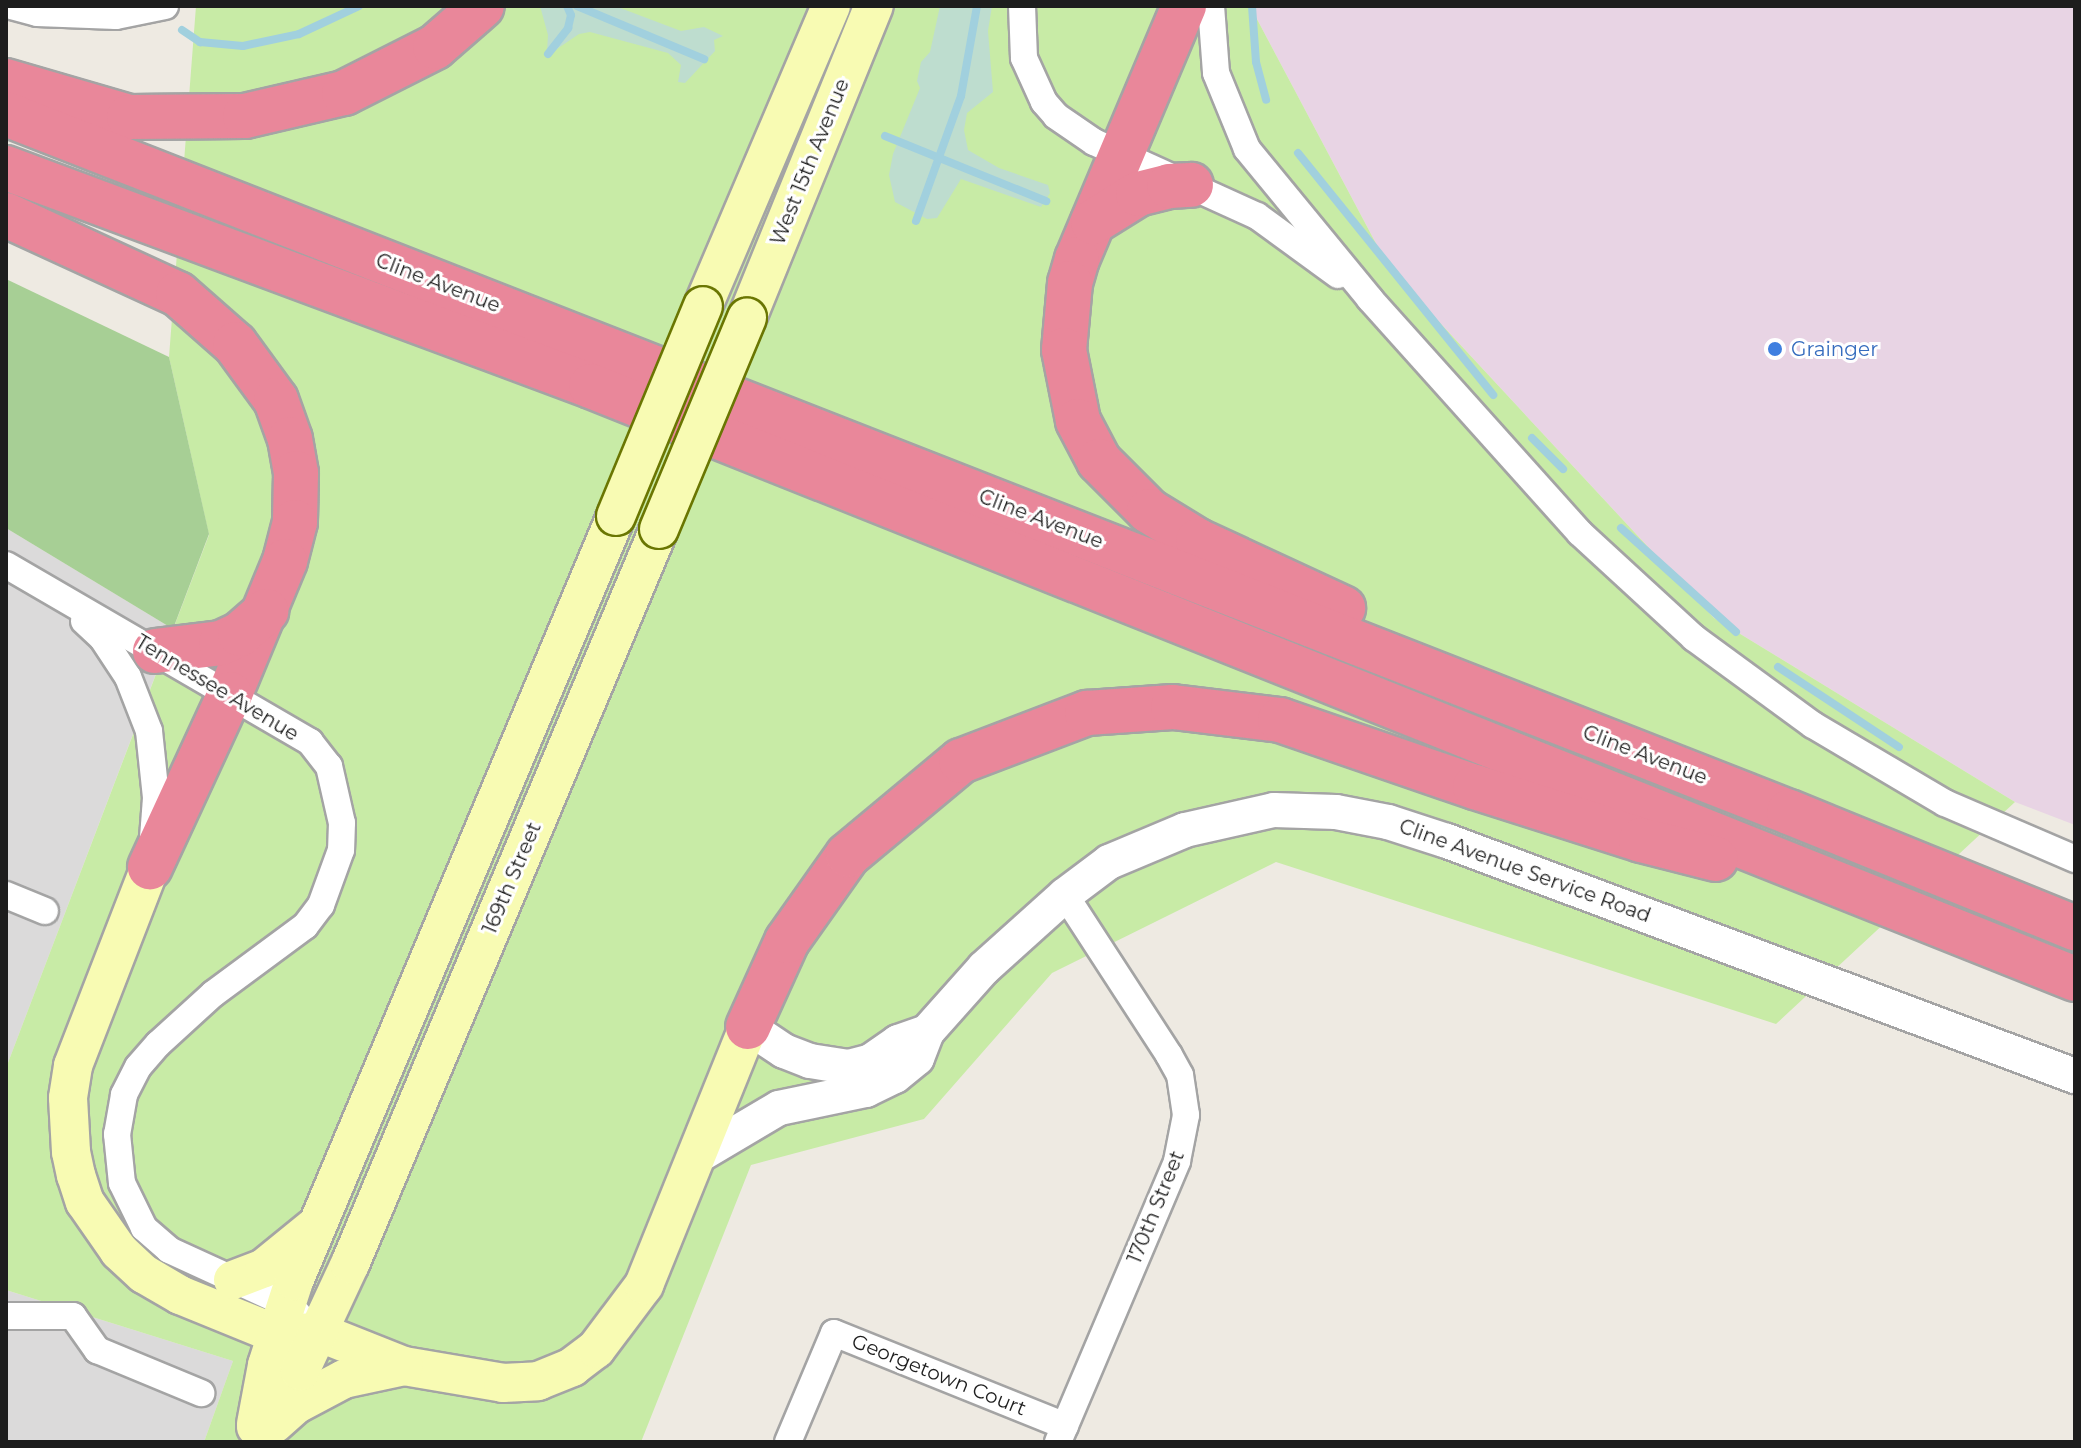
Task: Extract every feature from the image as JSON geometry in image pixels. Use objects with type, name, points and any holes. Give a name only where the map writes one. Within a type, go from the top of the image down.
[{"type":"highway","points":[[6,81],[129,117],[245,116],[344,93],[435,47],[482,6]]},
{"type":"highway","points":[[1184,6],[1070,283],[1064,350],[1078,421],[1099,461],[1131,497],[1198,541],[1789,812]]},
{"type":"highway","name":"Cline Avenue","points":[[6,114],[1789,812],[2075,928]]},
{"type":"highway","points":[[6,168],[591,386],[2075,979]]},
{"type":"highway","points":[[1093,222],[1138,194],[1169,186],[1191,185]]},
{"type":"highway","points":[[6,215],[178,294],[235,344],[276,400],[290,439],[296,473],[295,522],[285,561],[230,694],[150,867]]},
{"type":"highway","points":[[155,651],[221,643],[240,634],[266,611]]},
{"type":"highway","points":[[748,1027],[787,941],[848,855],[961,761],[1087,713],[1173,707],[1280,720],[1641,840],[1893,905]]},
{"type":"main road","name":"West 15th Avenue","points":[[321,1220],[831,6]]},
{"type":"main road","name":"West 15th Avenue","points":[[747,318],[874,6]]},
{"type":"main road","name":"169th Street","points":[[254,1437],[300,1371],[356,1250],[747,318]]},
{"type":"main road","name":"Tennessee Avenue","points":[[150,867],[73,1066],[68,1098],[71,1152],[76,1175],[85,1202],[119,1251],[144,1274],[180,1295],[282,1319]]},
{"type":"main road","points":[[282,1319],[404,1366],[503,1383],[538,1381],[572,1367],[596,1349],[644,1285],[748,1027]]},
{"type":"main road","points":[[233,1280],[264,1268],[291,1249],[321,1220]]},
{"type":"main road","points":[[254,1437],[282,1319],[321,1220]]},
{"type":"main road","points":[[254,1437],[295,1405],[344,1379],[404,1366]]},
{"type":"street","points":[[11,6],[37,13],[116,16],[165,6]]},
{"type":"street","points":[[1022,6],[1024,58],[1044,102],[1070,127],[1121,155],[1257,216],[1370,299]]},
{"type":"street","points":[[1211,6],[1216,73],[1247,149],[1370,299],[1580,533],[1694,638],[1813,725],[1945,803],[2075,859]]},
{"type":"street","name":"Tennessee Avenue","points":[[6,565],[230,694],[260,716],[310,742],[329,766],[338,795],[341,850],[321,905],[305,926],[213,994],[138,1067],[124,1095],[117,1134],[122,1183],[144,1228],[169,1250],[233,1280],[282,1319]]},
{"type":"street","name":"Tennessee Avenue","points":[[58,597],[103,639],[128,677],[149,731],[156,798],[150,867]]},
{"type":"street","name":"Cline Avenue Service Road","points":[[696,1157],[779,1108],[866,1090],[895,1076],[917,1058],[927,1032],[984,968],[1065,895],[1109,862],[1185,830],[1274,810],[1336,812],[1388,822],[1447,841],[2075,1076]]},
{"type":"street","points":[[6,895],[45,911]]},
{"type":"street","name":"170th Street","points":[[1062,1434],[1177,1161],[1186,1115],[1180,1075],[1169,1055],[1065,895]]},
{"type":"street","name":"Cline Avenue Service Road","points":[[748,1027],[784,1051],[810,1061],[849,1067],[871,1061],[898,1042],[927,1032]]},
{"type":"street","points":[[6,1316],[73,1316],[97,1350],[201,1393]]},
{"type":"street","name":"Georgetown Court","points":[[788,1442],[834,1333],[1062,1434]]},
{"type":"shaded area","points":[[1250,6],[2075,6],[2075,825],[2015,802],[1714,618],[1389,268]]},
{"type":"shaded area","points":[[6,528],[173,629],[6,1068]]},
{"type":"shaded area","points":[[6,1290],[233,1361],[204,1442],[6,1442]]},
{"type":"green space","points":[[196,6],[1250,6],[1389,268],[1714,618],[2015,802],[1776,1024],[1276,862],[1052,973],[924,1119],[751,1165],[641,1442],[204,1442],[233,1361],[6,1290],[6,1068],[209,535],[169,357]]},
{"type":"green space","points":[[540,6],[615,6],[681,31],[704,27],[723,36],[714,40],[715,51],[685,83],[678,82],[681,65],[668,53],[590,32],[579,34],[551,53],[547,51],[548,35]]},
{"type":"green space","points":[[940,6],[992,6],[988,31],[993,92],[967,113],[964,130],[968,150],[999,168],[1048,185],[1050,193],[1041,207],[961,179],[937,218],[927,219],[895,202],[889,175],[893,154],[920,88],[917,81],[921,62],[930,52]]},
{"type":"green space","points":[[6,279],[169,357],[209,534],[173,629],[6,528]]},
{"type":"waterway","points":[[182,30],[200,42],[243,46],[299,34],[359,6]]},
{"type":"waterway","points":[[548,54],[568,28],[571,15],[567,6]]},
{"type":"waterway","points":[[577,6],[704,59]]},
{"type":"waterway","points":[[916,221],[961,96],[977,6]]},
{"type":"waterway","points":[[1252,6],[1256,62],[1266,100]]},
{"type":"waterway","points":[[885,136],[1046,201]]},
{"type":"waterway","points":[[1298,153],[1493,395]]},
{"type":"waterway","points":[[1532,438],[1563,469]]},
{"type":"waterway","points":[[1621,528],[1736,632]]},
{"type":"waterway","points":[[1778,667],[1899,747]]},
{"type":"place","name":"Grainger","points":[[1775,349]]}]
